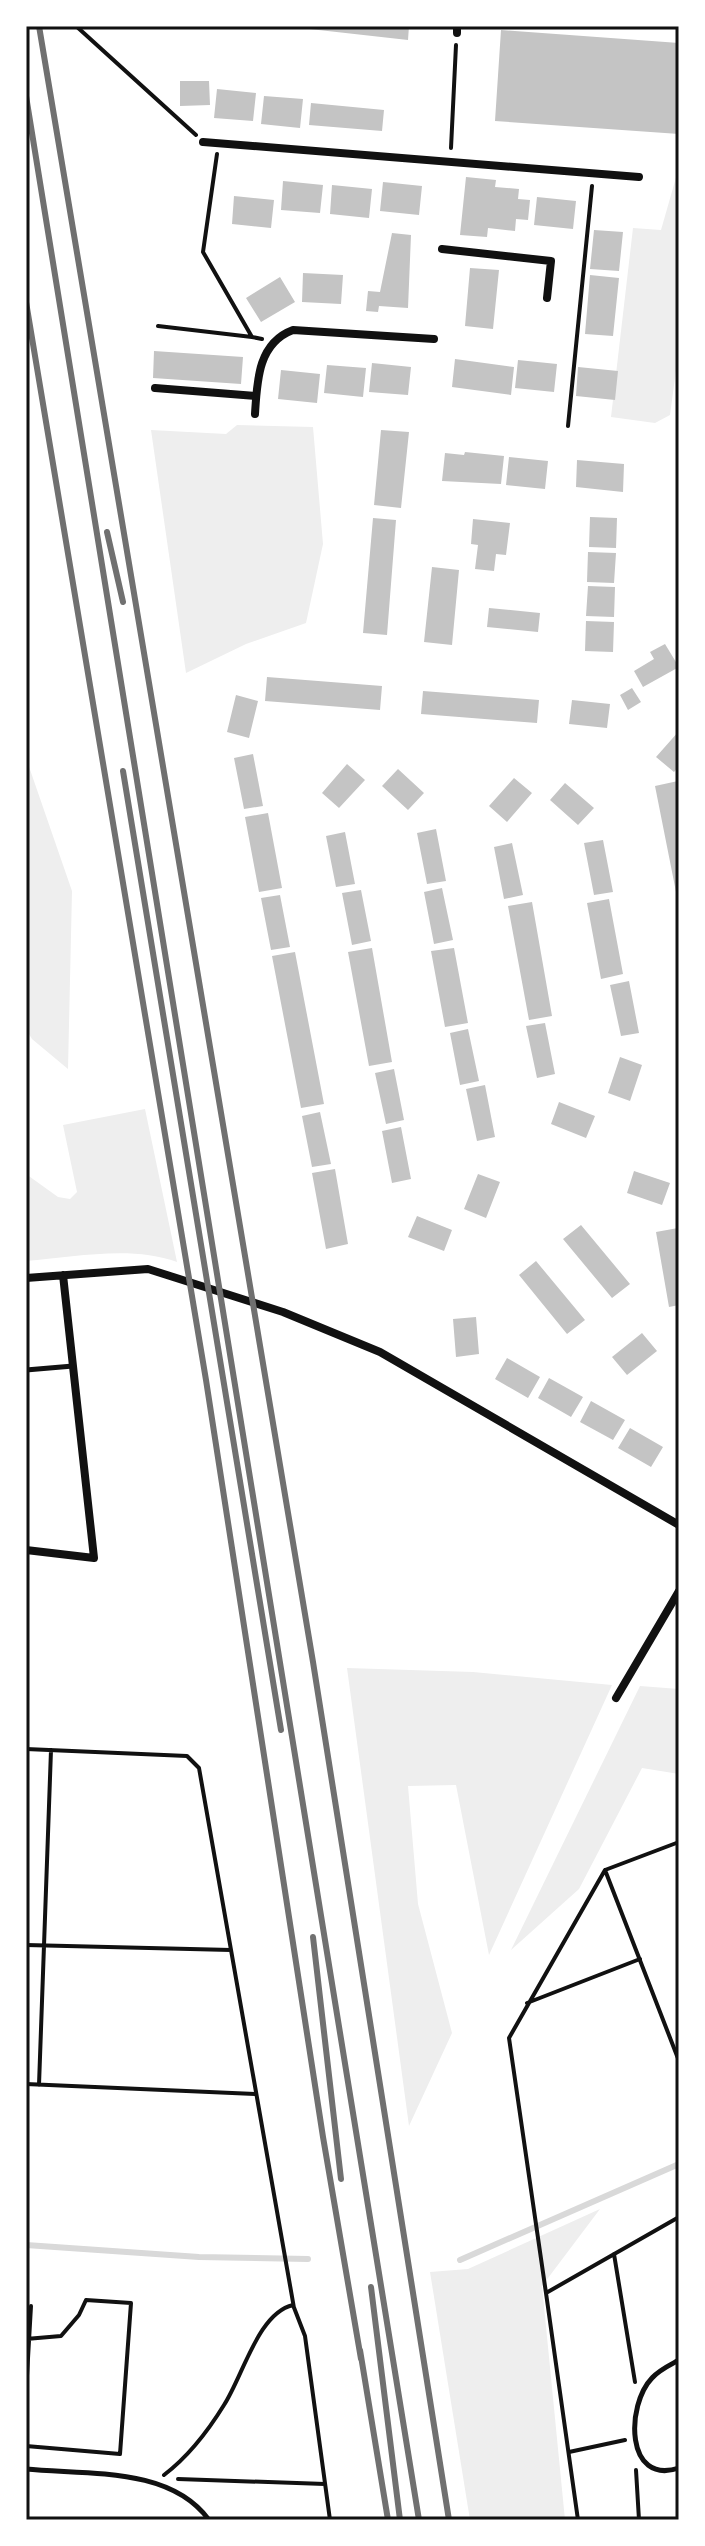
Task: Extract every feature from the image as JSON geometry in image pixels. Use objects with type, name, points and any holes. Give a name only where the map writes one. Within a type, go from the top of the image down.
[{"type":"street","points":[[203,142],[639,177]]},
{"type":"street","points":[[442,249],[551,261],[547,298]]},
{"type":"street","points":[[255,414],[264,351],[272,341],[293,330],[434,339]]},
{"type":"street","points":[[155,388],[256,396]]},
{"type":"street","points":[[26,1278],[148,1269],[261,1305],[380,1352],[679,1525]]},
{"type":"street","points":[[26,1550],[94,1558],[63,1275]]},
{"type":"street","points":[[616,1698],[679,1591]]},
{"type":"lane","points":[[26,1370],[73,1366]]},
{"type":"lane","points":[[679,2360],[651,2379],[639,2407],[635,2448],[642,2462],[652,2469],[663,2472],[679,2468]]},
{"type":"lane","points":[[26,2469],[156,2482],[180,2493],[209,2520]]},
{"type":"path","points":[[76,26],[168,106],[203,142]]},
{"type":"path","points":[[450,162],[457,30]]},
{"type":"path","points":[[219,144],[203,252],[252,337]]},
{"type":"path","points":[[568,426],[593,174]]},
{"type":"path","points":[[158,326],[272,341]]},
{"type":"path","points":[[26,1749],[180,1756],[194,1761],[199,1768],[294,2308],[305,2336],[330,2520]]},
{"type":"path","points":[[39,2085],[51,1750]]},
{"type":"path","points":[[547,2300],[509,2038],[605,1870],[679,1842]]},
{"type":"path","points":[[605,1870],[679,2061]]},
{"type":"path","points":[[26,1945],[231,1950]]},
{"type":"path","points":[[527,2003],[640,1959]]},
{"type":"path","points":[[26,2084],[256,2094]]},
{"type":"path","points":[[578,2520],[546,2293],[679,2217]]},
{"type":"path","points":[[614,2254],[639,2407]]},
{"type":"path","points":[[26,2446],[120,2454],[131,2303],[86,2300],[79,2315],[61,2336],[28,2340]]},
{"type":"path","points":[[156,2482],[179,2464],[211,2425],[248,2361],[261,2331],[280,2308],[293,2305],[294,2308]]},
{"type":"path","points":[[26,2393],[31,2306]]},
{"type":"path","points":[[569,2452],[636,2438]]},
{"type":"path","points":[[635,2448],[639,2520]]},
{"type":"path","points":[[156,2482],[186,2478],[325,2484]]},
{"type":"shaded area","points":[[677,174],[679,348],[670,415],[655,423],[611,417],[633,228],[661,230]]},
{"type":"shaded area","points":[[237,425],[313,427],[323,544],[306,623],[246,644],[186,673],[151,430],[226,434]]},
{"type":"shaded area","points":[[26,758],[72,891],[68,1069],[32,1039],[26,1029]]},
{"type":"shaded area","points":[[145,1109],[177,1262],[122,1253],[26,1261],[26,1174],[58,1197],[70,1199],[77,1192],[63,1125]]},
{"type":"shaded area","points":[[347,1668],[473,1672],[612,1685],[489,1955],[456,1785],[408,1786],[418,1904],[452,2033],[409,2126]]},
{"type":"shaded area","points":[[640,1686],[679,1689],[679,1774],[642,1768],[579,1889],[511,1950]]},
{"type":"shaded area","points":[[600,2209],[542,2286],[565,2520],[470,2520],[430,2272],[468,2269]]},
{"type":"building","points":[[283,26],[409,26],[408,40]]},
{"type":"building","points":[[501,30],[679,43],[679,134],[495,121]]},
{"type":"building","points":[[180,81],[209,81],[210,105],[180,106]]},
{"type":"building","points":[[217,89],[256,93],[253,121],[214,118]]},
{"type":"building","points":[[264,96],[303,99],[300,128],[261,124]]},
{"type":"building","points":[[311,103],[384,110],[382,131],[309,125]]},
{"type":"building","points":[[466,177],[496,180],[495,187],[519,189],[518,199],[530,200],[528,220],[516,219],[515,231],[488,228],[487,237],[460,235]]},
{"type":"building","points":[[283,181],[323,185],[320,213],[281,210]]},
{"type":"building","points":[[383,182],[422,186],[419,215],[380,211]]},
{"type":"building","points":[[332,185],[372,189],[369,218],[330,214]]},
{"type":"building","points":[[234,196],[274,200],[271,228],[232,224]]},
{"type":"building","points":[[537,197],[576,201],[573,229],[534,225]]},
{"type":"building","points":[[594,230],[623,232],[619,271],[590,269]]},
{"type":"building","points":[[392,233],[411,235],[408,308],[379,306],[378,312],[366,311],[368,291],[380,292]]},
{"type":"building","points":[[470,268],[499,270],[493,329],[465,326]]},
{"type":"building","points":[[303,273],[343,275],[341,304],[302,302]]},
{"type":"building","points":[[590,275],[619,278],[613,336],[585,334]]},
{"type":"building","points":[[280,277],[295,302],[261,322],[246,298]]},
{"type":"building","points":[[154,351],[243,357],[241,384],[153,378]]},
{"type":"building","points":[[455,359],[514,367],[511,395],[452,387]]},
{"type":"building","points":[[518,360],[557,364],[554,392],[515,388]]},
{"type":"building","points":[[372,363],[411,367],[408,395],[369,392]]},
{"type":"building","points":[[327,365],[366,368],[363,397],[324,393]]},
{"type":"building","points":[[578,367],[618,371],[615,400],[576,396]]},
{"type":"building","points":[[281,370],[320,374],[317,403],[278,399]]},
{"type":"building","points":[[381,430],[409,432],[401,508],[374,505]]},
{"type":"building","points":[[465,452],[504,456],[501,484],[442,481],[445,453],[464,455]]},
{"type":"building","points":[[509,457],[548,461],[545,489],[506,485]]},
{"type":"building","points":[[577,460],[624,464],[623,492],[576,487]]},
{"type":"building","points":[[590,517],[617,518],[616,548],[589,547]]},
{"type":"building","points":[[373,518],[396,520],[387,635],[363,633]]},
{"type":"building","points":[[473,519],[510,523],[506,555],[496,554],[494,571],[475,569],[478,545],[471,544]]},
{"type":"building","points":[[588,552],[616,553],[614,583],[587,582]]},
{"type":"building","points":[[432,567],[459,570],[452,645],[424,642]]},
{"type":"building","points":[[588,586],[615,587],[614,617],[586,616]]},
{"type":"building","points":[[489,608],[540,613],[538,632],[487,627]]},
{"type":"building","points":[[586,621],[614,622],[613,652],[585,651]]},
{"type":"building","points":[[665,644],[679,667],[643,687],[634,671],[654,659],[650,652]]},
{"type":"building","points":[[267,677],[382,686],[380,710],[265,701]]},
{"type":"building","points":[[632,688],[641,702],[628,710],[620,695]]},
{"type":"building","points":[[423,691],[539,700],[537,723],[421,714]]},
{"type":"building","points":[[236,695],[258,701],[249,738],[227,732]]},
{"type":"building","points":[[572,700],[610,704],[607,728],[569,724]]},
{"type":"building","points":[[679,731],[679,766],[674,772],[656,757]]},
{"type":"building","points":[[253,754],[263,806],[244,809],[234,758]]},
{"type":"building","points":[[347,764],[365,780],[339,808],[322,793]]},
{"type":"building","points":[[398,769],[424,793],[408,810],[382,786]]},
{"type":"building","points":[[514,778],[532,793],[507,822],[489,806]]},
{"type":"building","points":[[678,781],[679,902],[655,786]]},
{"type":"building","points":[[565,783],[594,808],[578,825],[550,800]]},
{"type":"building","points":[[268,813],[282,888],[259,892],[245,817]]},
{"type":"building","points":[[436,829],[446,881],[427,884],[417,833]]},
{"type":"building","points":[[345,832],[355,884],[336,887],[326,836]]},
{"type":"building","points":[[603,840],[613,892],[594,895],[584,843]]},
{"type":"building","points":[[512,843],[523,895],[504,899],[494,847]]},
{"type":"building","points":[[442,888],[453,940],[434,944],[424,892]]},
{"type":"building","points":[[361,890],[371,941],[352,945],[342,893]]},
{"type":"building","points":[[280,895],[290,947],[271,950],[261,898]]},
{"type":"building","points":[[609,899],[623,974],[601,979],[587,903]]},
{"type":"building","points":[[532,902],[552,1016],[529,1020],[508,906]]},
{"type":"building","points":[[372,948],[392,1062],[369,1066],[348,952]]},
{"type":"building","points":[[454,948],[468,1023],[445,1027],[431,951]]},
{"type":"building","points":[[295,952],[324,1104],[301,1108],[272,956]]},
{"type":"building","points":[[629,981],[639,1033],[621,1036],[610,985]]},
{"type":"building","points":[[545,1023],[555,1074],[537,1078],[526,1026]]},
{"type":"building","points":[[468,1029],[479,1081],[460,1085],[450,1033]]},
{"type":"building","points":[[620,1057],[642,1065],[630,1101],[608,1093]]},
{"type":"building","points":[[394,1069],[404,1120],[386,1124],[375,1073]]},
{"type":"building","points":[[485,1085],[495,1137],[477,1141],[466,1089]]},
{"type":"building","points":[[559,1102],[595,1116],[586,1138],[551,1124]]},
{"type":"building","points":[[320,1112],[331,1164],[312,1167],[302,1116]]},
{"type":"building","points":[[401,1127],[411,1179],[392,1183],[382,1131]]},
{"type":"building","points":[[335,1169],[348,1244],[326,1249],[312,1173]]},
{"type":"building","points":[[634,1171],[670,1183],[662,1205],[627,1193]]},
{"type":"building","points":[[478,1174],[500,1182],[486,1218],[464,1209]]},
{"type":"building","points":[[417,1216],[452,1230],[444,1251],[408,1237]]},
{"type":"building","points":[[581,1225],[630,1284],[612,1298],[563,1239]]},
{"type":"building","points":[[678,1228],[679,1305],[669,1307],[656,1232]]},
{"type":"building","points":[[536,1261],[585,1320],[567,1334],[519,1275]]},
{"type":"building","points":[[476,1317],[479,1354],[456,1357],[453,1319]]},
{"type":"building","points":[[642,1333],[657,1351],[627,1375],[612,1357]]},
{"type":"building","points":[[507,1358],[540,1377],[528,1398],[495,1379]]},
{"type":"building","points":[[549,1378],[583,1397],[571,1417],[538,1398]]},
{"type":"building","points":[[591,1401],[625,1420],[613,1440],[580,1422]]},
{"type":"building","points":[[630,1428],[663,1447],[651,1467],[618,1448]]},
{"type":"waterway","points":[[460,2260],[679,2164]]},
{"type":"waterway","points":[[26,2245],[199,2257],[308,2259]]},
{"type":"railway","points":[[39,26],[313,1662],[449,2520]]},
{"type":"railway","points":[[26,96],[419,2520]]},
{"type":"railway","points":[[26,302],[206,1380],[323,2137],[361,2359]]},
{"type":"railway","points":[[107,532],[123,602]]},
{"type":"railway","points":[[123,771],[281,1730]]},
{"type":"railway","points":[[313,1937],[341,2179]]},
{"type":"railway","points":[[371,2287],[400,2520]]},
{"type":"railway","points":[[360,2350],[388,2520]]}]
